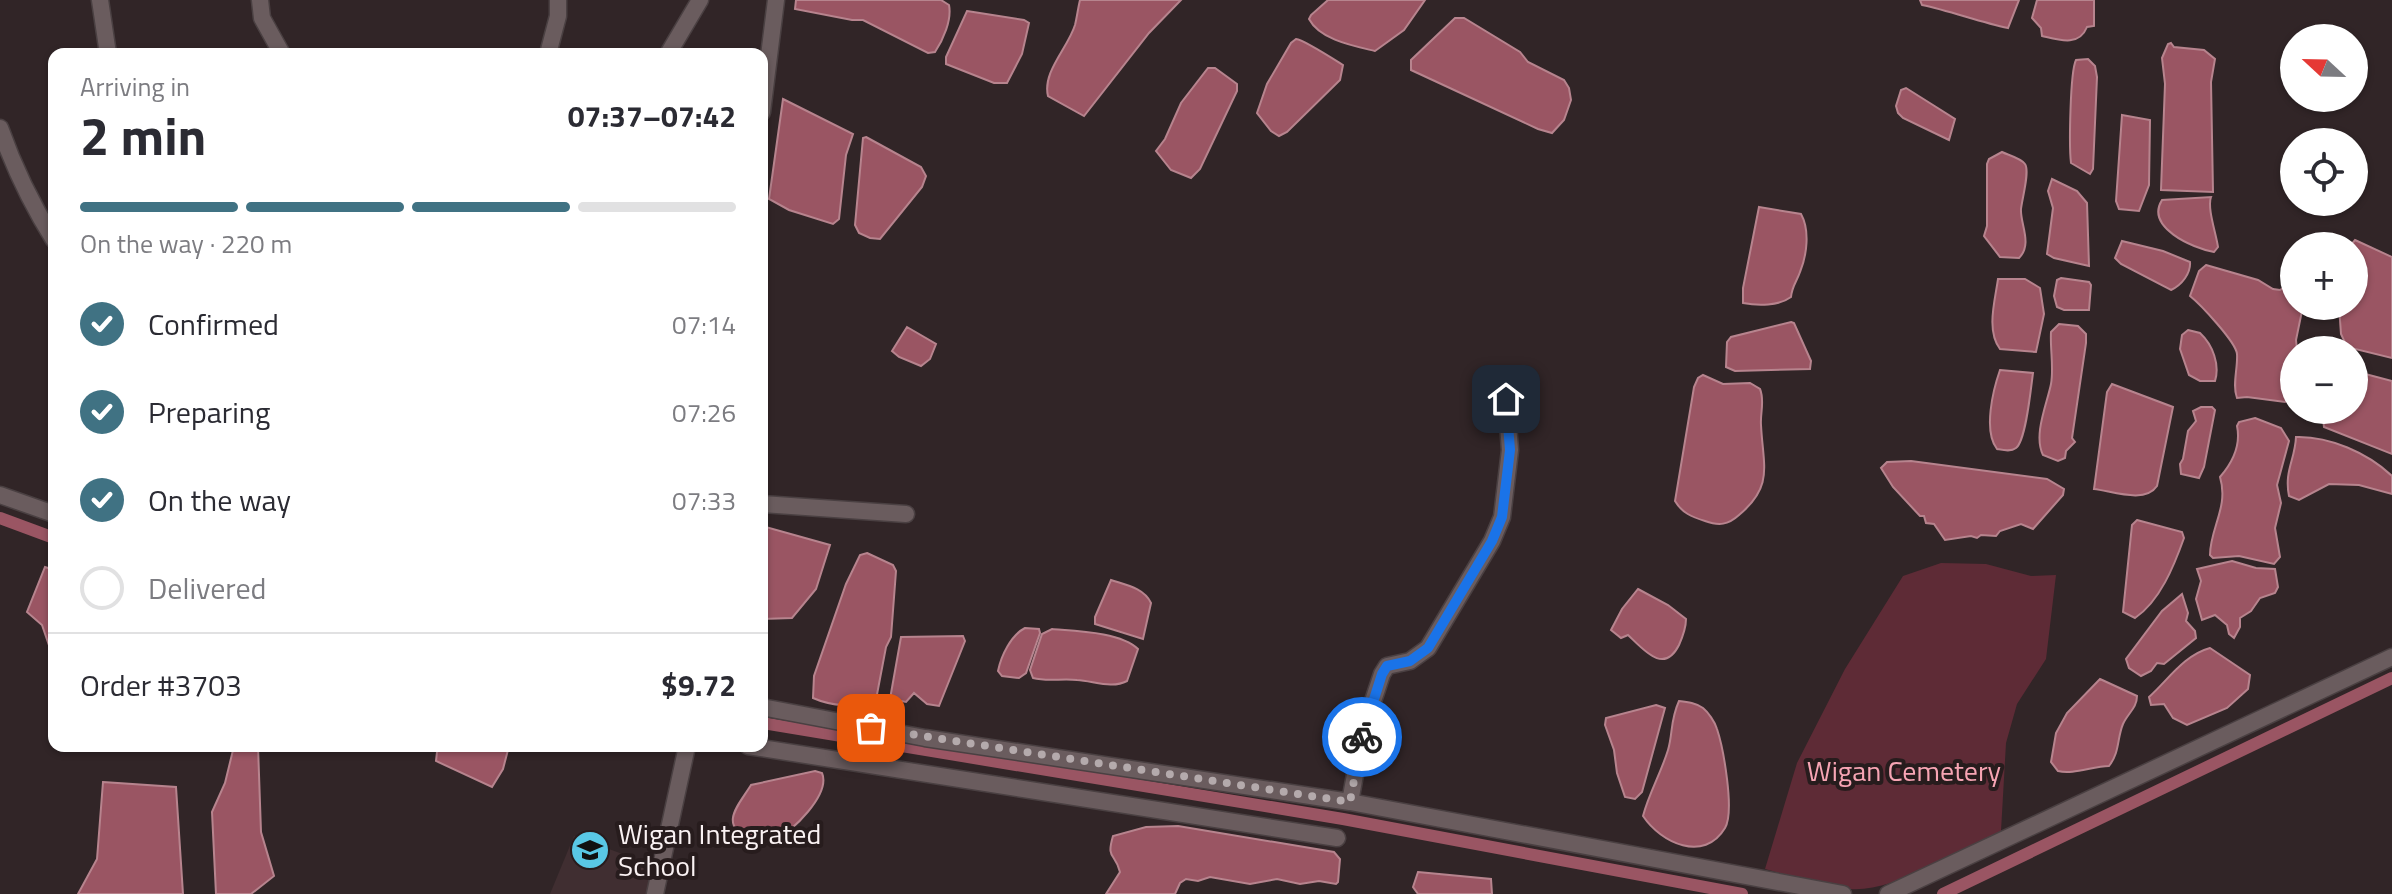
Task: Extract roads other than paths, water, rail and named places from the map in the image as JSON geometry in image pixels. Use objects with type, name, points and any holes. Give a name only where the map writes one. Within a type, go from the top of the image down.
[{"type":"street","points":[[100,0],[107,48]]},
{"type":"street","points":[[260,0],[262,18],[279,48]]},
{"type":"street","points":[[550,48],[558,16],[558,0]]},
{"type":"street","points":[[672,48],[700,0]]},
{"type":"street","points":[[768,64],[776,0]]},
{"type":"street","points":[[0,128],[11,161],[48,230]]},
{"type":"street","points":[[1350,802],[1363,731],[1382,674],[1387,666],[1410,661],[1428,648],[1492,541],[1502,517],[1510,450],[1506,399]]},
{"type":"street","points":[[0,495],[48,512]]},
{"type":"street","points":[[768,504],[906,514]]},
{"type":"street","points":[[1888,894],[2392,657]]},
{"type":"street","points":[[768,708],[925,738],[1350,802],[1843,894]]},
{"type":"street","points":[[768,749],[1337,838]]},
{"type":"street","points":[[655,894],[686,752]]},
{"type":"waterway","points":[[0,518],[48,536]]},
{"type":"waterway","points":[[1943,894],[2392,678]]},
{"type":"waterway","points":[[768,724],[1343,819],[1742,894]]},
{"type":"place","name":"Wigan Integrated School","points":[[590,850]]},
{"type":"park label","name":"Wigan Cemetery","points":[[1904,771]]}]
